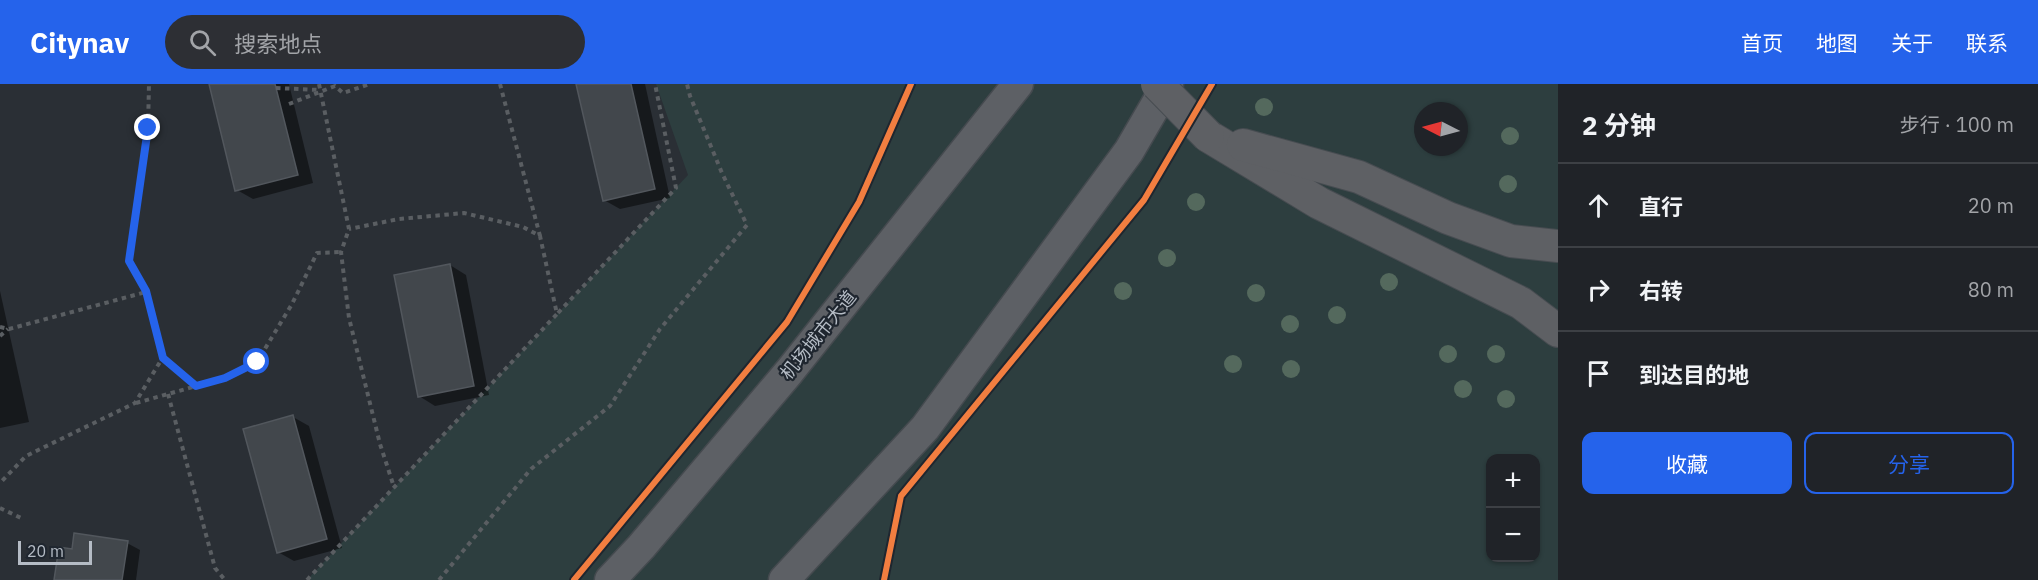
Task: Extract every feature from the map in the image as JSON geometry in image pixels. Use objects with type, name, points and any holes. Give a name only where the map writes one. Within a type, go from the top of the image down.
[{"type":"highway","points":[[1157,84],[1208,136],[1319,203],[1521,303],[1558,331]]},
{"type":"highway","points":[[1208,136],[1359,177],[1448,218],[1511,241],[1558,246]]},
{"type":"main road","name":"机场城市大道","points":[[610,580],[789,372],[1018,84]]},
{"type":"main road","points":[[784,580],[924,428],[1129,151],[1168,84]]},
{"type":"path","points":[[149,84],[148,128],[129,261],[146,291],[163,358],[196,386]]},
{"type":"path","points":[[319,84],[349,230],[341,252],[350,318],[380,444],[394,487]]},
{"type":"path","points":[[290,104],[335,85],[343,93],[370,84]]},
{"type":"path","points":[[500,84],[540,236],[557,314]]},
{"type":"path","points":[[307,580],[676,188],[655,84]]},
{"type":"path","points":[[439,580],[531,469],[610,406],[660,328],[747,225],[722,173],[687,84]]},
{"type":"path","points":[[276,88],[320,90]]},
{"type":"path","points":[[349,230],[399,219],[464,213],[522,227],[540,236]]},
{"type":"path","points":[[0,483],[26,456],[135,403],[225,378],[257,362],[292,304],[317,253],[341,252]]},
{"type":"path","points":[[0,327],[9,328],[146,291]]},
{"type":"path","points":[[0,336],[9,328]]},
{"type":"path","points":[[135,403],[163,358]]},
{"type":"path","points":[[168,394],[215,568],[225,580]]},
{"type":"path","points":[[0,508],[21,518]]},
{"type":"shaded area","points":[[656,84],[1558,84],[1558,580],[307,580],[688,175]]},
{"type":"building","points":[[209,84],[275,84],[298,175],[235,191]]},
{"type":"building","points":[[576,84],[631,84],[655,189],[603,201]]},
{"type":"building","points":[[450,264],[474,386],[418,397],[394,275]]},
{"type":"building","points":[[293,415],[327,539],[277,553],[243,429]]},
{"type":"building","points":[[74,533],[128,541],[122,580],[54,580],[59,547],[72,549]]},
{"type":"cycle path","points":[[574,580],[787,322],[859,202],[911,84]]},
{"type":"cycle path","points":[[884,580],[901,496],[1144,200],[1212,84]]},
{"type":"route","points":[[148,128],[129,261],[146,291],[163,358],[196,386],[225,378],[257,362]]}]
